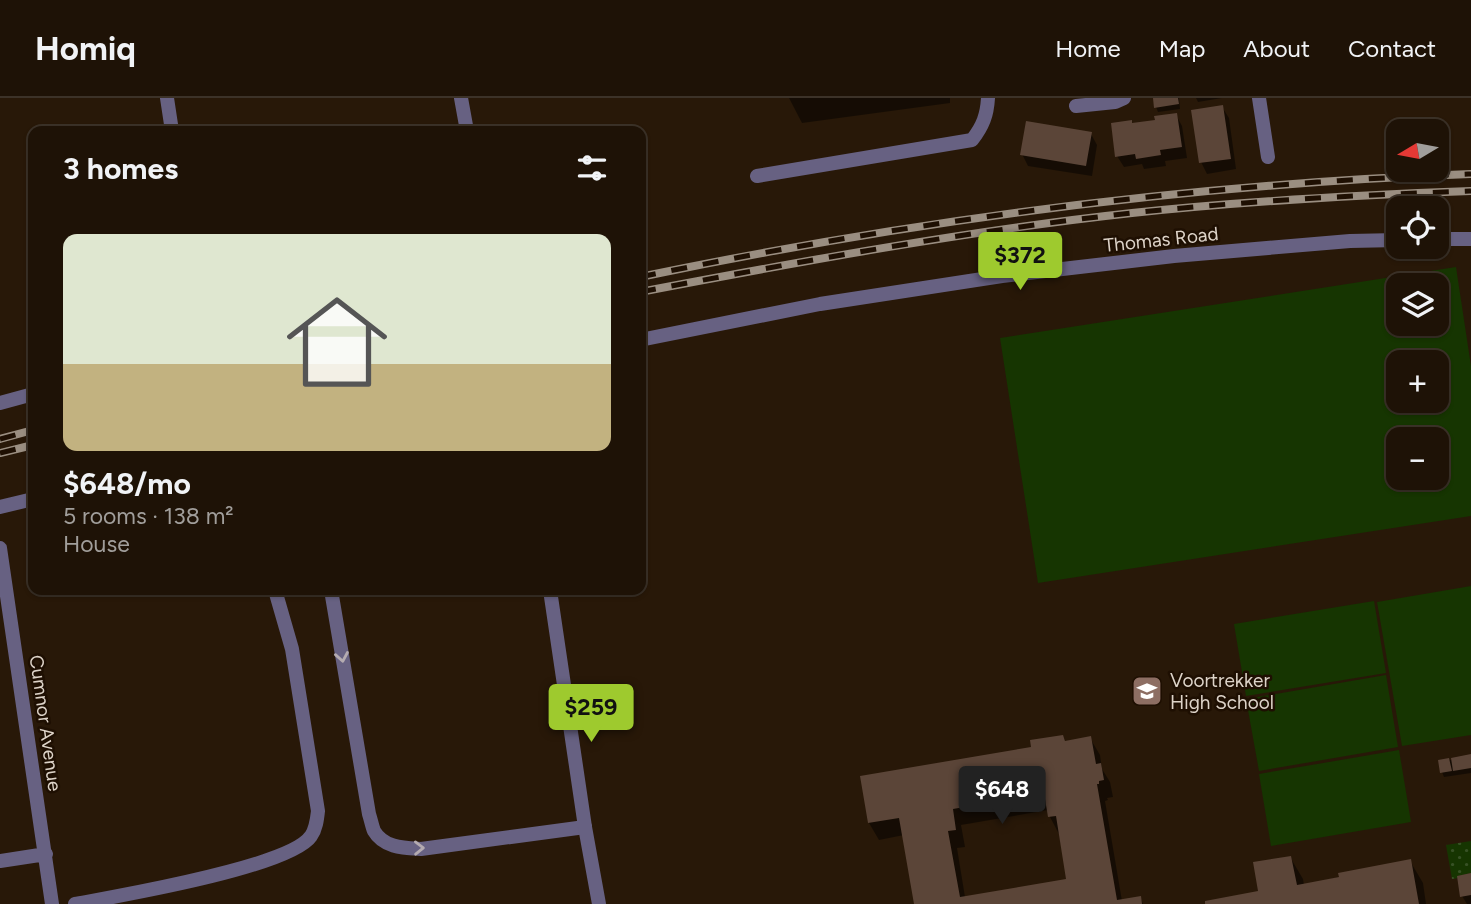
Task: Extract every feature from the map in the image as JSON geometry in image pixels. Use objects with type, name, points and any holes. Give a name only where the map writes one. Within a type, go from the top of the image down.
[{"type":"street","points":[[167,98],[171,126]]},
{"type":"street","points":[[461,98],[466,126]]},
{"type":"street","points":[[757,176],[972,139],[982,127],[988,98]]},
{"type":"street","points":[[1076,106],[1115,102],[1125,98]]},
{"type":"street","points":[[1259,98],[1268,157]]},
{"type":"street","points":[[1449,239],[1471,239]]},
{"type":"street","name":"Thomas Road","points":[[646,339],[820,304],[1015,275],[1188,254],[1386,240]]},
{"type":"street","points":[[0,403],[28,395]]},
{"type":"street","points":[[0,507],[28,500]]},
{"type":"street","name":"Cumnor Avenue","points":[[0,548],[52,904]]},
{"type":"street","points":[[75,904],[196,880],[240,868],[292,852],[310,838],[317,823],[318,811],[292,649],[276,595]]},
{"type":"street","points":[[332,595],[369,814],[375,832],[385,842],[398,847],[421,849],[585,828]]},
{"type":"street","points":[[551,595],[585,828],[599,904]]},
{"type":"street","points":[[0,861],[46,854]]},
{"type":"green space","points":[[1456,267],[1471,366],[1471,516],[1038,583],[1000,338],[1386,278],[1386,336],[1449,336],[1449,273],[1417,273]]},
{"type":"green space","points":[[1471,586],[1471,735],[1402,746],[1377,602]]},
{"type":"green space","points":[[1374,601],[1386,673],[1246,696],[1234,624]]},
{"type":"green space","points":[[1386,675],[1398,747],[1259,771],[1246,699]]},
{"type":"green space","points":[[1399,750],[1411,822],[1271,846],[1259,774]]},
{"type":"green space","points":[[1471,841],[1471,873],[1452,879],[1446,845]]},
{"type":"building","points":[[1153,98],[1178,98],[1179,104],[1154,108]]},
{"type":"building","points":[[1223,105],[1231,159],[1199,163],[1191,110]]},
{"type":"building","points":[[1177,113],[1182,147],[1160,150],[1161,155],[1136,159],[1135,154],[1115,157],[1111,123],[1155,120],[1154,116]]},
{"type":"building","points":[[1026,121],[1092,132],[1086,166],[1020,155]]},
{"type":"building","points":[[1063,735],[1065,741],[1091,736],[1096,764],[1101,763],[1104,780],[1097,784],[1117,900],[1141,896],[1142,904],[914,904],[899,818],[868,823],[860,776],[1031,747],[1030,740]],"holes":[[[1044,793],[1048,817],[1056,816],[1066,879],[960,897],[948,831],[956,830],[953,809]]]},
{"type":"building","points":[[1471,754],[1471,768],[1453,771],[1451,758]]},
{"type":"building","points":[[1449,758],[1452,771],[1440,773],[1438,760]]},
{"type":"building","points":[[1291,856],[1297,885],[1339,877],[1338,873],[1411,859],[1419,904],[1205,904],[1205,901],[1258,891],[1253,862]]},
{"type":"building","points":[[1471,873],[1471,895],[1460,897],[1457,876]]},
{"type":"railway","points":[[646,276],[846,238],[1054,208],[1262,186],[1471,174]]},
{"type":"railway","points":[[646,291],[885,248],[1070,220],[1259,202],[1471,191]]},
{"type":"railway","points":[[0,439],[28,431]]},
{"type":"railway","points":[[0,453],[28,446]]},
{"type":"place","name":"Voortrekker High School","points":[[1147,691]]}]
